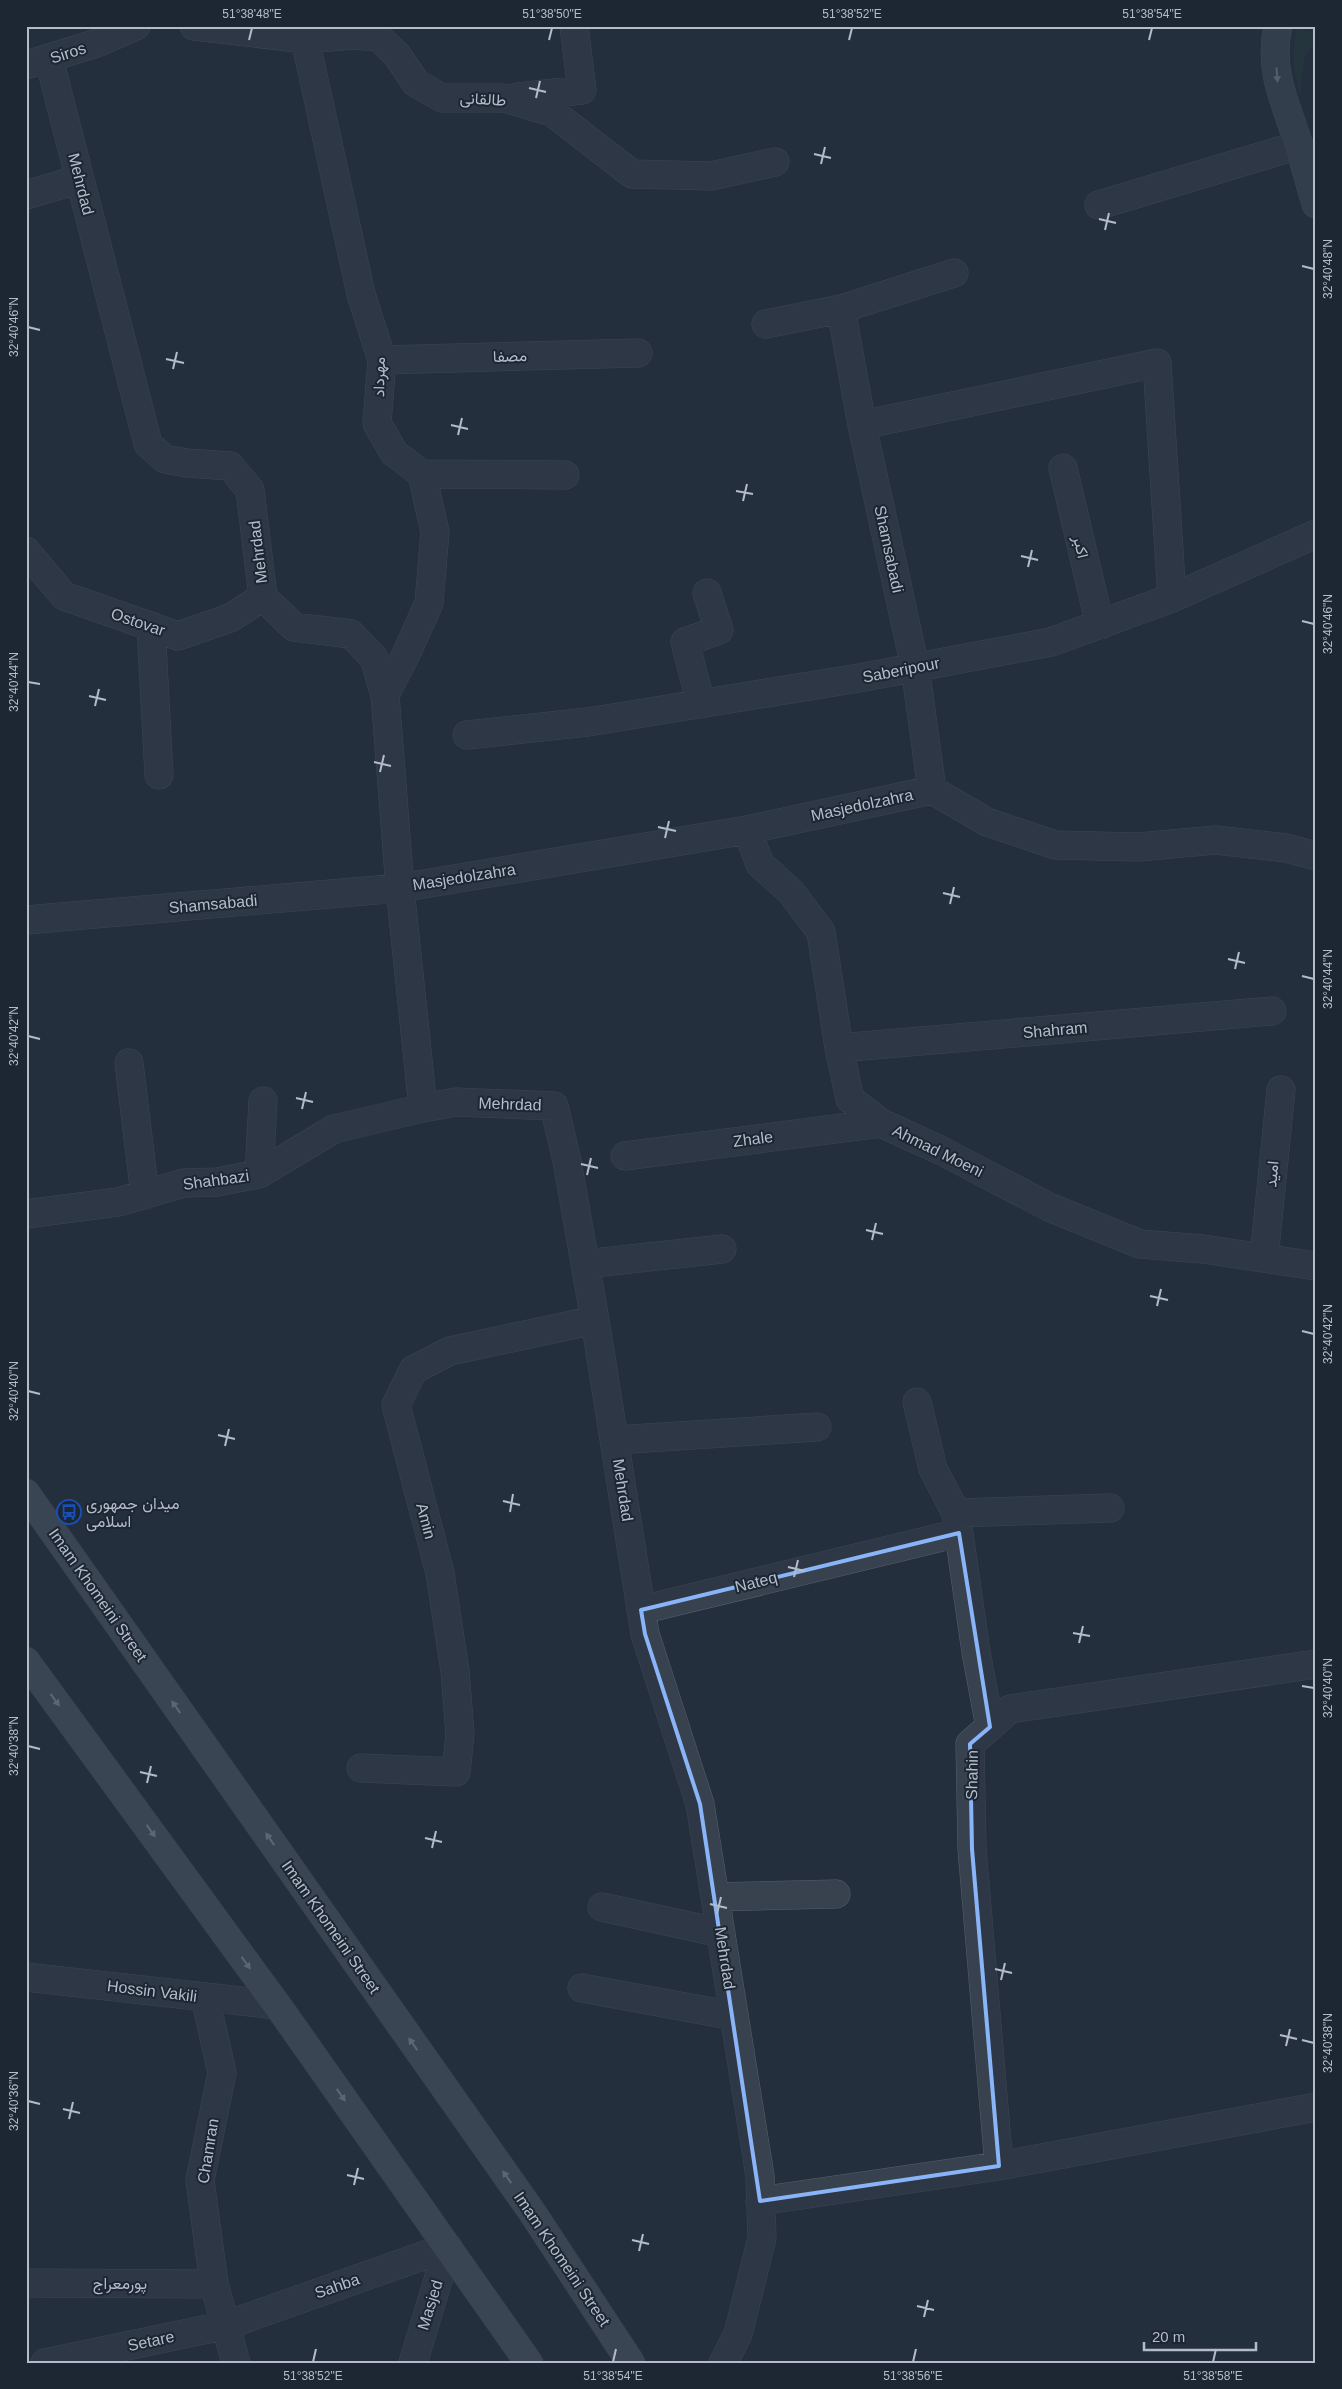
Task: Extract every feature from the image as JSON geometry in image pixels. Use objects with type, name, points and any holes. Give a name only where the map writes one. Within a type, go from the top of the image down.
[{"type":"main road","name":"Imam Khomeini Street","points":[[26,1494],[532,2212],[631,2363]]},
{"type":"main road","points":[[26,1660],[277,2005],[529,2363]]},
{"type":"street","name":"Siros","points":[[38,62],[97,43],[136,26]]},
{"type":"street","name":"طالقانی","points":[[194,26],[353,34],[378,37],[397,56],[416,83],[442,98],[504,98],[552,112],[632,174],[710,176],[775,162]]},
{"type":"street","points":[[504,98],[582,90],[574,26]]},
{"type":"street","points":[[1278,26],[1275,41],[1277,83],[1307,142],[1316,204]]},
{"type":"street","name":"مهرداد","points":[[305,32],[361,294],[382,360],[377,423],[394,453],[422,474]]},
{"type":"street","name":"Mehrdad","points":[[38,62],[80,179],[148,444],[165,458],[187,463],[230,466],[250,490],[263,597],[294,627],[351,634],[374,658],[385,694],[400,888],[423,1108],[456,1102],[554,1106],[567,1161],[595,1320],[644,1634],[700,1804],[760,2176],[762,2238],[738,2334],[723,2363]]},
{"type":"street","points":[[1098,205],[1307,142]]},
{"type":"street","points":[[26,195],[80,179]]},
{"type":"street","points":[[766,324],[841,309],[954,273]]},
{"type":"street","name":"Shamsabadi","points":[[841,309],[862,425],[915,668],[932,790]]},
{"type":"street","name":"مصفا","points":[[382,360],[638,353]]},
{"type":"street","points":[[862,425],[1157,362],[1172,598]]},
{"type":"street","name":"اکبر","points":[[1063,468],[1100,625]]},
{"type":"street","points":[[385,694],[407,652],[429,603],[435,532],[422,474],[565,475]]},
{"type":"street","name":"Saberipour","points":[[467,735],[588,722],[915,668],[1051,642],[1172,598],[1316,534]]},
{"type":"street","name":"Ostovar","points":[[26,551],[64,596],[178,636],[230,618],[263,597]]},
{"type":"street","points":[[701,704],[684,642],[719,630],[706,593]]},
{"type":"street","points":[[151,626],[159,775]]},
{"type":"street","name":"Masjedolzahra","points":[[400,888],[747,830],[932,790],[988,822],[1055,845],[1139,848],[1215,840],[1286,848],[1316,856]]},
{"type":"street","name":"Ahmad Moeni","points":[[747,830],[760,864],[791,892],[821,932],[839,1048],[850,1099],[881,1122],[942,1151],[1049,1207],[1140,1244],[1316,1266]]},
{"type":"street","name":"Shamsabadi","points":[[26,920],[400,888]]},
{"type":"street","name":"Shahram","points":[[839,1048],[1272,1011]]},
{"type":"street","points":[[129,1063],[145,1195]]},
{"type":"street","name":"امید","points":[[1264,1258],[1280,1090]]},
{"type":"street","points":[[259,1174],[263,1100]]},
{"type":"street","name":"Shahbazi","points":[[26,1214],[118,1202],[184,1183],[217,1182],[259,1174],[334,1129],[423,1108]]},
{"type":"street","name":"Zhale","points":[[625,1156],[881,1122]]},
{"type":"street","points":[[585,1264],[722,1250]]},
{"type":"street","name":"Amin","points":[[361,1768],[456,1772],[460,1734],[455,1671],[440,1573],[396,1405],[413,1370],[450,1352],[595,1320]]},
{"type":"street","points":[[917,1402],[933,1469],[958,1523],[976,1652],[990,1727]]},
{"type":"street","points":[[615,1440],[817,1426]]},
{"type":"street","name":"Nateq","points":[[641,1610],[958,1523],[1110,1508]]},
{"type":"street","name":"Shahin","points":[[999,2166],[972,1849],[970,1744],[1010,1709],[1316,1664]]},
{"type":"street","points":[[715,1897],[836,1894]]},
{"type":"street","points":[[602,1907],[721,1933]]},
{"type":"street","name":"Hossin Vakili","points":[[26,1977],[277,2005]]},
{"type":"street","points":[[582,1988],[734,2016]]},
{"type":"street","name":"Chamran","points":[[205,1997],[222,2073],[200,2180],[214,2284],[227,2325],[236,2363]]},
{"type":"street","points":[[760,2201],[999,2166],[1316,2107]]},
{"type":"street","name":"Sahba","points":[[227,2325],[448,2247]]},
{"type":"street","name":"Masjed","points":[[413,2363],[448,2247]]},
{"type":"street","name":"پورمعراج","points":[[26,2282],[214,2284]]},
{"type":"street","name":"Setare","points":[[45,2363],[76,2360],[227,2325]]},
{"type":"highlighted area","points":[[959,1533],[990,1727],[970,1744],[972,1849],[999,2166],[760,2201],[700,1804],[645,1634],[641,1610]]},
{"type":"green space","points":[[1296,29],[1316,33],[1316,41],[1304,57],[1300,98],[1293,58]]},
{"type":"place","name":"میدان جمهوری اسلامی","points":[[69,1512]]}]
